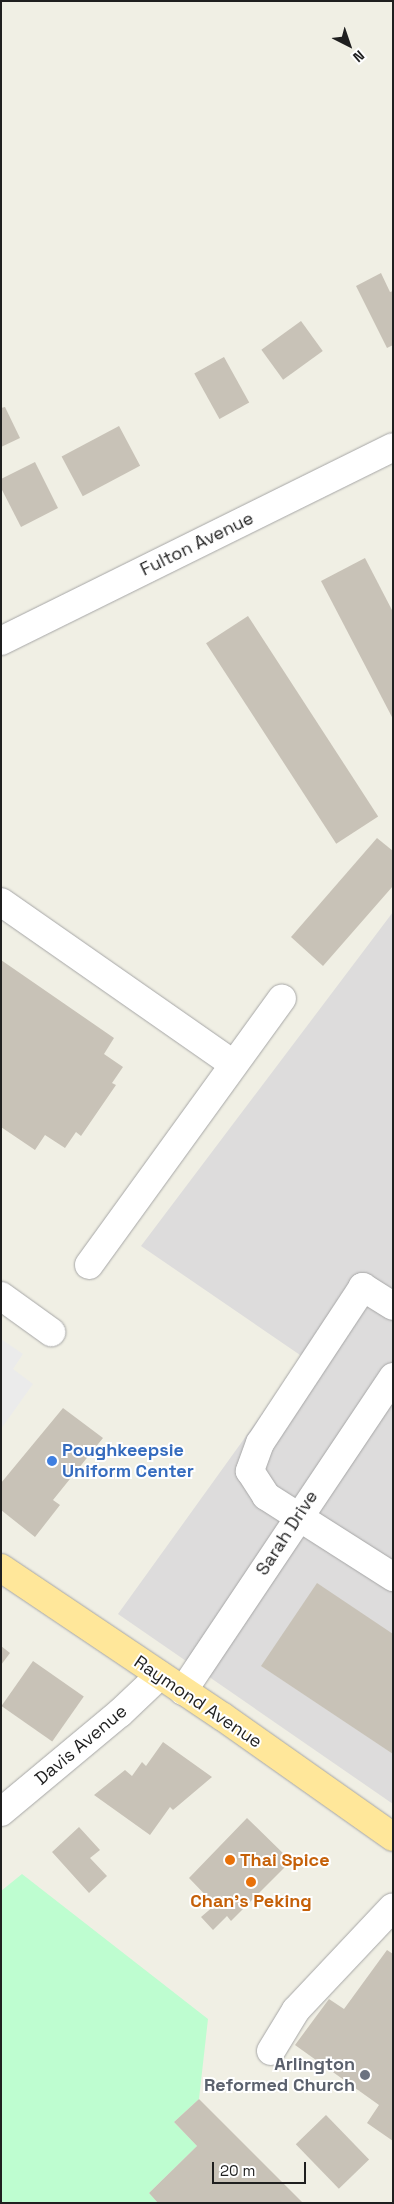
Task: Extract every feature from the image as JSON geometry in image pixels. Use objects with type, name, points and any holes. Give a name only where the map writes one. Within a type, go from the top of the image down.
[{"type":"main road","name":"Raymond Avenue","points":[[1,1568],[183,1691],[393,1837]]},
{"type":"street","name":"Fulton Avenue","points":[[5,632],[393,447]]},
{"type":"street","points":[[1,902],[233,1064]]},
{"type":"street","points":[[89,1265],[282,998]]},
{"type":"street","points":[[393,1306],[363,1287],[260,1443],[250,1471],[266,1496],[299,1514],[393,1577]]},
{"type":"street","points":[[1,1296],[51,1332]]},
{"type":"street","name":"Sarah Drive","points":[[183,1691],[299,1514],[393,1377]]},
{"type":"street","name":"Davis Avenue","points":[[1,1812],[120,1713],[159,1676]]},
{"type":"street","points":[[272,2051],[296,2010],[393,1907]]},
{"type":"shaded area","points":[[393,912],[393,1804],[118,1614],[303,1357],[141,1246]]},
{"type":"shaded area","points":[[1,1339],[23,1354],[13,1369],[33,1384],[1,1429]]},
{"type":"green space","points":[[22,1874],[208,2019],[199,2099],[174,2122],[197,2146],[149,2193],[158,2203],[1,2203],[1,1891]]},
{"type":"building","points":[[381,273],[390,292],[393,291],[393,345],[387,348],[356,286]]},
{"type":"building","points":[[301,321],[323,351],[283,380],[261,350]]},
{"type":"building","points":[[224,357],[249,402],[219,419],[194,373]]},
{"type":"building","points":[[5,407],[20,438],[1,447],[1,408]]},
{"type":"building","points":[[119,426],[140,466],[83,496],[62,457]]},
{"type":"building","points":[[35,462],[58,508],[21,527],[1,488],[1,479]]},
{"type":"building","points":[[365,558],[393,612],[393,719],[321,581]]},
{"type":"building","points":[[248,616],[378,816],[336,844],[206,643]]},
{"type":"building","points":[[377,838],[393,851],[393,886],[323,966],[291,937]]},
{"type":"building","points":[[1,960],[114,1038],[104,1054],[123,1067],[112,1083],[116,1085],[81,1136],[76,1132],[65,1148],[45,1135],[35,1150],[1,1127]]},
{"type":"building","name":"Poughkeepsie Uniform Center","points":[[63,1408],[103,1438],[53,1500],[60,1505],[35,1537],[1,1510],[1,1483]]},
{"type":"building","points":[[317,1583],[393,1634],[393,1754],[261,1666]]},
{"type":"building","points":[[1,1646],[10,1653],[1,1665]]},
{"type":"building","points":[[33,1661],[84,1697],[52,1742],[1,1706]]},
{"type":"building","points":[[163,1742],[212,1777],[173,1810],[170,1807],[150,1835],[94,1795],[125,1770],[132,1776],[142,1762],[146,1766]]},
{"type":"building","points":[[247,1818],[291,1861],[231,1921],[227,1916],[213,1930],[201,1917],[215,1905],[189,1878]]},
{"type":"building","points":[[79,1827],[100,1850],[90,1858],[107,1876],[89,1893],[52,1852]]},
{"type":"building","name":"Arlington Reformed Church","points":[[387,1950],[393,1954],[393,2141],[367,2123],[379,2105],[295,2045],[329,1999],[344,2009]]},
{"type":"building","points":[[199,2099],[303,2203],[158,2203],[149,2193],[197,2146],[174,2122]]},
{"type":"building","points":[[326,2115],[369,2160],[339,2189],[296,2144]]},
{"type":"place","name":"Poughkeepsie Uniform Center","points":[[52,1461]]},
{"type":"place","name":"Thai Spice","points":[[230,1860]]},
{"type":"place","name":"Chan's Peking","points":[[251,1882]]},
{"type":"place","name":"Arlington Reformed Church","points":[[365,2075]]}]
